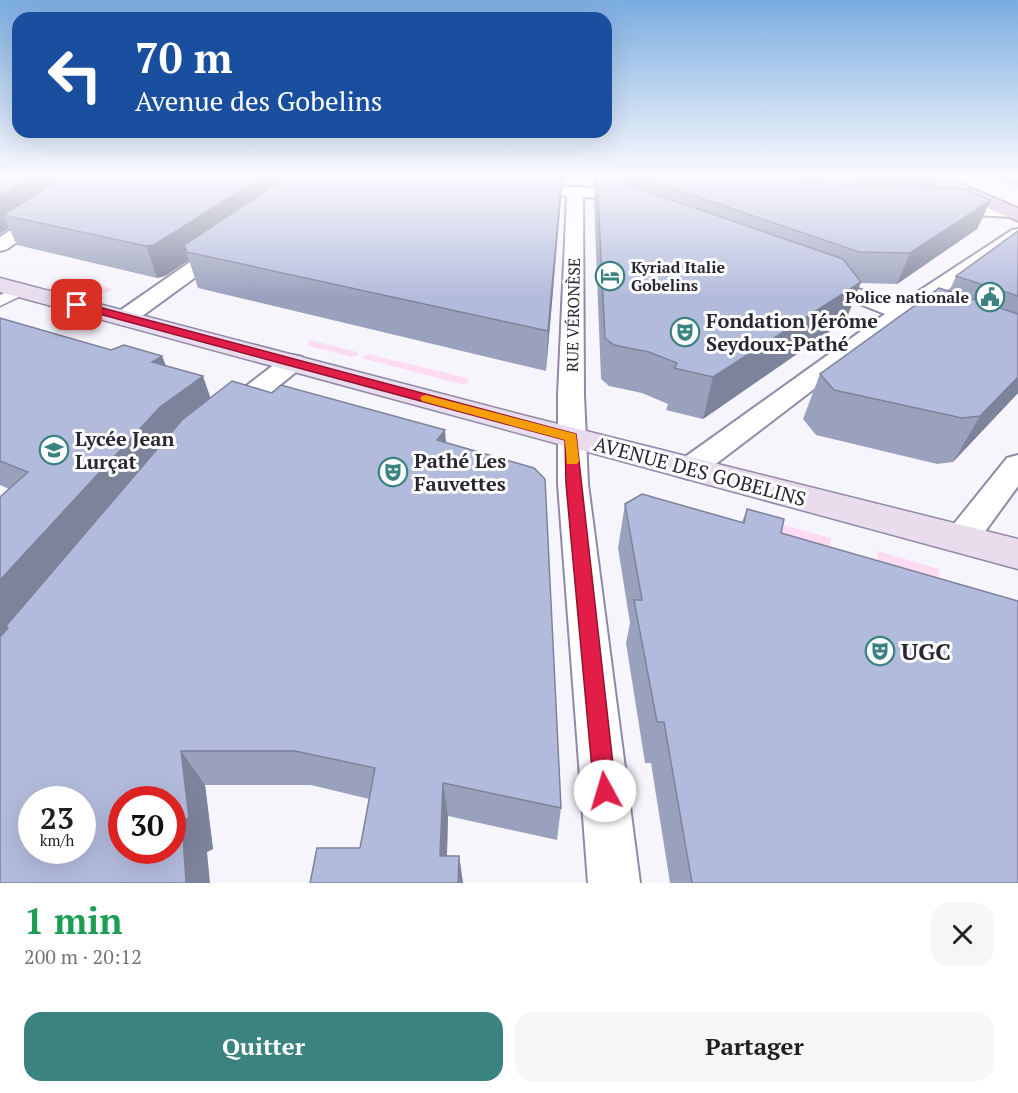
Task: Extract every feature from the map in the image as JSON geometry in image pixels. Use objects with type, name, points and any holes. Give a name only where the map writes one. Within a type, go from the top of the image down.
[{"type":"main road","name":"AVENUE DES GOBELINS","points":[[7,292],[126,317],[689,469],[1018,554]]},
{"type":"street","points":[[0,245],[44,216]]},
{"type":"street","name":"RUE VÉRONÈSE","points":[[575,216],[571,437],[573,484],[614,883]]},
{"type":"street","points":[[689,469],[901,312],[1018,234]]},
{"type":"street","points":[[126,317],[236,239]]},
{"type":"street","points":[[806,277],[956,333]]},
{"type":"street","points":[[203,434],[293,362]]},
{"type":"street","points":[[961,539],[1018,465]]},
{"type":"shaded area","points":[[68,277],[112,290],[104,293],[58,282]]},
{"type":"shaded area","points":[[310,340],[357,352],[358,355],[351,357],[307,345]]},
{"type":"shaded area","points":[[368,354],[467,378],[469,383],[461,384],[361,358]]},
{"type":"shaded area","points":[[781,524],[831,538],[829,551],[777,537]]},
{"type":"shaded area","points":[[878,551],[939,569],[940,583],[877,565]]},
{"type":"building","points":[[9,216],[200,216],[154,245],[146,246]]},
{"type":"building","points":[[228,216],[558,216],[548,331],[187,252],[184,245]]},
{"type":"building","points":[[599,216],[719,216],[843,259],[861,282],[713,377],[674,368],[677,363],[649,352],[614,345],[605,338]]},
{"type":"building","points":[[755,216],[966,216],[910,253],[859,252]]},
{"type":"building","points":[[1018,231],[1018,296],[956,276]]},
{"type":"building","points":[[939,288],[1018,314],[1018,377],[980,416],[962,418],[834,390],[820,374]]},
{"type":"building","points":[[0,318],[111,350],[124,345],[162,356],[152,362],[203,376],[160,407],[0,580],[0,497],[28,472],[0,461]]},
{"type":"building","points":[[232,381],[272,393],[281,385],[445,430],[437,440],[534,468],[545,479],[561,808],[443,783],[440,856],[459,856],[458,883],[310,883],[317,848],[360,848],[375,768],[295,751],[181,751],[185,786],[108,786],[108,864],[185,864],[186,883],[0,883],[0,637],[8,628],[6,626],[182,420]]},
{"type":"building","points":[[642,494],[744,523],[747,509],[784,519],[781,533],[1018,601],[1018,883],[692,883],[664,722],[657,722],[634,600],[642,600],[625,504]]},
{"type":"building","points":[[186,793],[189,818],[186,819]]},
{"type":"slow traffic","points":[[426,398],[571,437],[572,461]]},
{"type":"place","name":"Kyriad Italie Gobelins","points":[[610,276]]},
{"type":"place","name":"Police nationale","points":[[990,297]]},
{"type":"place","name":"Fondation Jérôme Seydoux-Pathé","points":[[685,332]]},
{"type":"place","name":"Lycée Jean Lurçat","points":[[54,450]]},
{"type":"place","name":"Pathé Les Fauvettes","points":[[393,472]]},
{"type":"place","name":"UGC","points":[[880,651]]},
{"type":"route","points":[[77,305],[571,437],[573,484],[605,791]]}]
